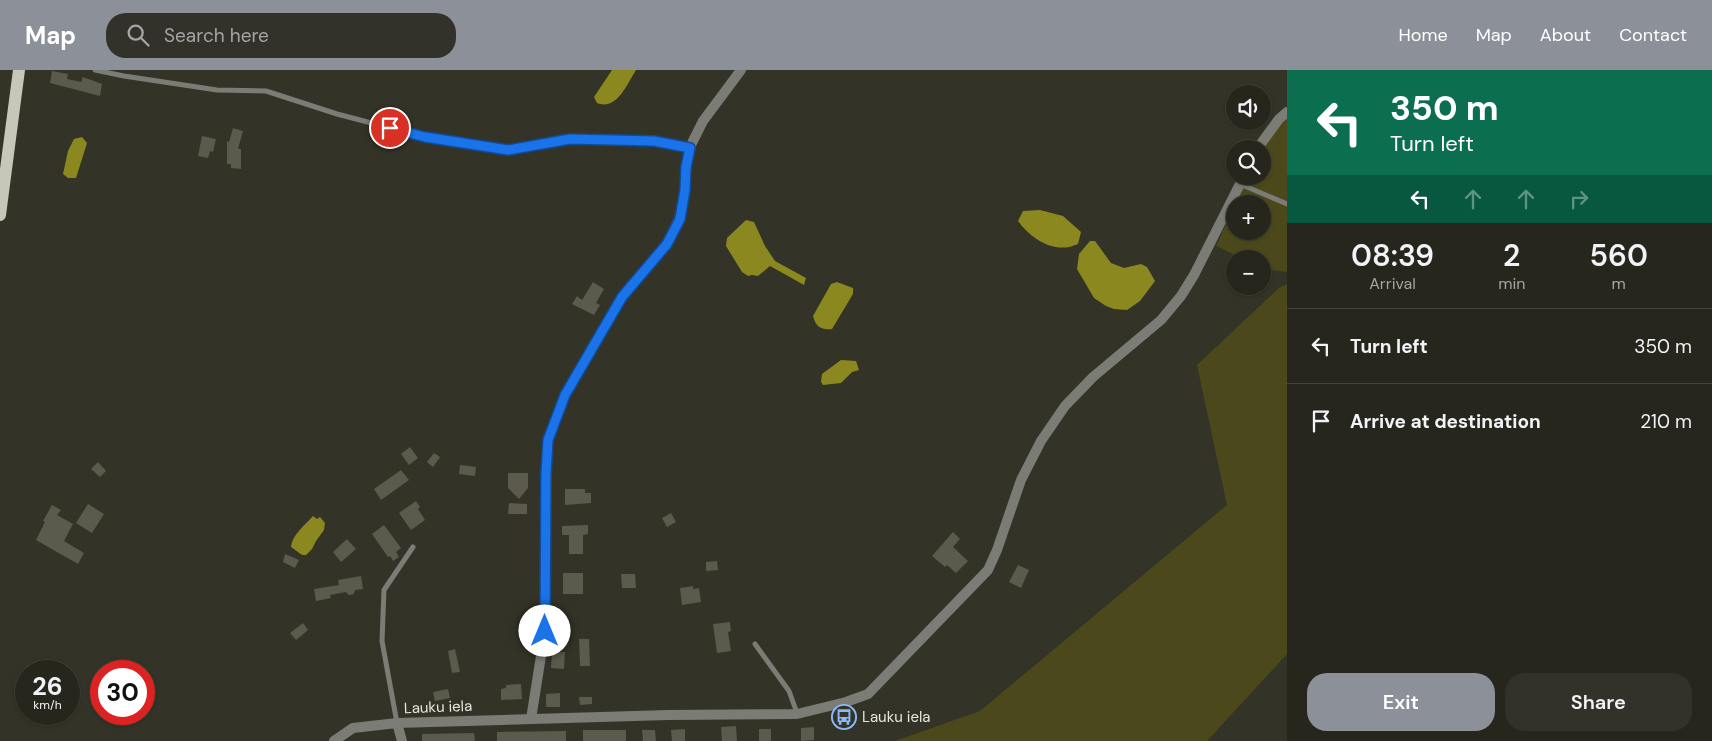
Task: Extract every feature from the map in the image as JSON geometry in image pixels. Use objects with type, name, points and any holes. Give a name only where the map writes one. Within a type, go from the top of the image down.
[{"type":"main road","points":[[0,215],[19,70]]},
{"type":"street","points":[[531,719],[545,631],[548,440],[565,395],[617,305],[667,244],[680,219],[690,148],[703,121],[741,70]]},
{"type":"street","points":[[1264,140],[1279,119],[1287,112]]},
{"type":"street","name":"Lauku iela","points":[[334,741],[353,728],[397,723],[668,715],[797,714],[846,702],[868,694],[988,570],[997,550],[1021,480],[1041,440],[1065,406],[1088,382],[1161,320],[1181,296],[1194,276],[1240,185]]},
{"type":"street","points":[[397,723],[402,741]]},
{"type":"lane","points":[[95,70],[217,90],[266,91],[337,114],[425,137],[508,150],[570,139],[654,141],[690,148]]},
{"type":"lane","points":[[1251,185],[1287,204]]},
{"type":"lane","points":[[397,723],[382,641],[384,590],[413,547]]},
{"type":"lane","points":[[755,644],[789,691],[797,714]]},
{"type":"shaded area","points":[[612,70],[636,70],[616,100],[604,104],[597,103],[594,97]]},
{"type":"shaded area","points":[[1287,117],[1287,272],[1271,270],[1271,250],[1226,251],[1216,246],[1226,224],[1226,240],[1271,240],[1271,195],[1239,195],[1244,185],[1271,185],[1271,140],[1268,140]]},
{"type":"shaded area","points":[[82,137],[87,143],[76,178],[68,178],[63,174],[68,151],[74,139]]},
{"type":"shaded area","points":[[1040,210],[1063,216],[1081,232],[1078,244],[1061,248],[1052,246],[1037,239],[1023,228],[1018,221],[1023,211]]},
{"type":"shaded area","points":[[746,220],[754,222],[765,246],[775,261],[806,278],[804,285],[770,266],[758,276],[748,276],[742,272],[726,246],[727,238]]},
{"type":"shaded area","points":[[1090,241],[1095,241],[1111,263],[1124,268],[1141,264],[1147,267],[1155,281],[1140,301],[1127,310],[1114,309],[1094,298],[1077,269],[1079,254]]},
{"type":"shaded area","points":[[837,282],[853,288],[853,294],[832,329],[825,329],[817,325],[813,316],[831,284]]},
{"type":"shaded area","points":[[1287,284],[1287,654],[1207,741],[895,741],[980,711],[1227,505],[1197,365],[1280,287]]},
{"type":"shaded area","points":[[841,360],[856,361],[859,370],[852,372],[841,383],[823,385],[821,382],[822,374]]},
{"type":"shaded area","points":[[313,516],[317,519],[320,517],[325,523],[324,530],[312,549],[306,555],[302,555],[291,547],[292,543],[299,530]]},
{"type":"building","points":[[52,71],[68,74],[67,79],[81,82],[83,77],[102,84],[100,96],[50,83]]},
{"type":"building","points":[[233,128],[243,131],[238,149],[241,149],[241,169],[231,168],[231,164],[227,164],[227,141],[229,142]]},
{"type":"building","points":[[202,136],[216,139],[213,152],[210,151],[208,158],[198,156]]},
{"type":"building","points":[[593,282],[604,289],[596,303],[600,305],[594,315],[572,304],[577,296],[582,300]]},
{"type":"building","points":[[410,447],[418,458],[409,465],[401,454]]},
{"type":"building","points":[[434,453],[440,457],[433,467],[427,462]]},
{"type":"building","points":[[98,462],[106,471],[100,477],[91,469]]},
{"type":"building","points":[[460,465],[476,467],[475,476],[459,474]]},
{"type":"building","points":[[401,470],[409,480],[381,500],[374,489]]},
{"type":"building","points":[[508,473],[528,473],[528,488],[519,499],[508,488]]},
{"type":"building","points":[[565,489],[585,489],[585,493],[591,493],[591,503],[565,505]]},
{"type":"building","points":[[416,501],[420,507],[418,509],[425,520],[411,530],[399,513]]},
{"type":"building","points":[[509,503],[527,504],[527,514],[508,514]]},
{"type":"building","points":[[88,504],[104,514],[92,533],[76,523]]},
{"type":"building","points":[[52,505],[61,510],[57,515],[73,524],[64,541],[84,553],[78,564],[36,540],[45,522],[43,521]]},
{"type":"building","points":[[671,513],[676,522],[667,527],[662,518]]},
{"type":"building","points":[[384,525],[401,548],[396,552],[399,557],[393,561],[372,534]]},
{"type":"building","points":[[588,525],[588,534],[583,535],[583,554],[569,554],[569,535],[562,535],[562,526]]},
{"type":"building","points":[[953,532],[960,539],[953,547],[968,561],[956,573],[932,556]]},
{"type":"building","points":[[347,539],[356,549],[341,562],[333,552]]},
{"type":"building","points":[[285,554],[299,560],[295,568],[283,562]]},
{"type":"building","points":[[717,561],[718,570],[706,571],[706,562]]},
{"type":"building","points":[[1018,565],[1029,570],[1021,588],[1009,582]]},
{"type":"building","points":[[563,573],[583,573],[583,594],[563,594]]},
{"type":"building","points":[[621,574],[635,574],[636,588],[622,588]]},
{"type":"building","points":[[361,576],[363,589],[355,590],[354,594],[349,595],[346,592],[330,595],[331,598],[316,601],[314,589],[339,585],[338,580]]},
{"type":"building","points":[[693,586],[693,589],[699,588],[701,602],[682,605],[680,588]]},
{"type":"building","points":[[730,622],[731,631],[728,632],[731,651],[717,653],[713,624]]},
{"type":"building","points":[[303,623],[308,630],[296,640],[290,633]]},
{"type":"building","points":[[579,639],[589,639],[590,666],[580,666]]},
{"type":"building","points":[[455,649],[460,672],[452,673],[448,651]]},
{"type":"building","points":[[552,652],[565,652],[564,669],[551,668]]},
{"type":"building","points":[[521,684],[522,699],[501,700],[501,689],[506,688],[506,685]]},
{"type":"building","points":[[448,689],[450,698],[435,701],[433,692]]},
{"type":"building","points":[[560,693],[560,707],[546,707],[546,694]]},
{"type":"building","points":[[579,697],[592,697],[592,704],[580,705]]},
{"type":"building","points":[[736,726],[737,741],[722,741],[721,727]]},
{"type":"building","points":[[814,727],[814,740],[801,741],[801,728]]},
{"type":"building","points":[[685,729],[685,741],[672,741],[671,730]]},
{"type":"building","points":[[759,729],[771,729],[771,741],[759,741]]},
{"type":"building","points":[[583,730],[626,730],[626,741],[583,741]]},
{"type":"building","points":[[642,730],[655,730],[656,741],[643,741]]},
{"type":"building","points":[[566,731],[566,741],[497,741],[497,732]]},
{"type":"building","points":[[474,733],[475,741],[422,741],[422,734]]},
{"type":"place","name":"Lauku iela","points":[[844,717]]},
{"type":"route","points":[[390,128],[425,137],[508,150],[570,139],[654,141],[690,148],[680,219],[667,244],[622,297],[565,395],[548,440],[545,631]]}]
